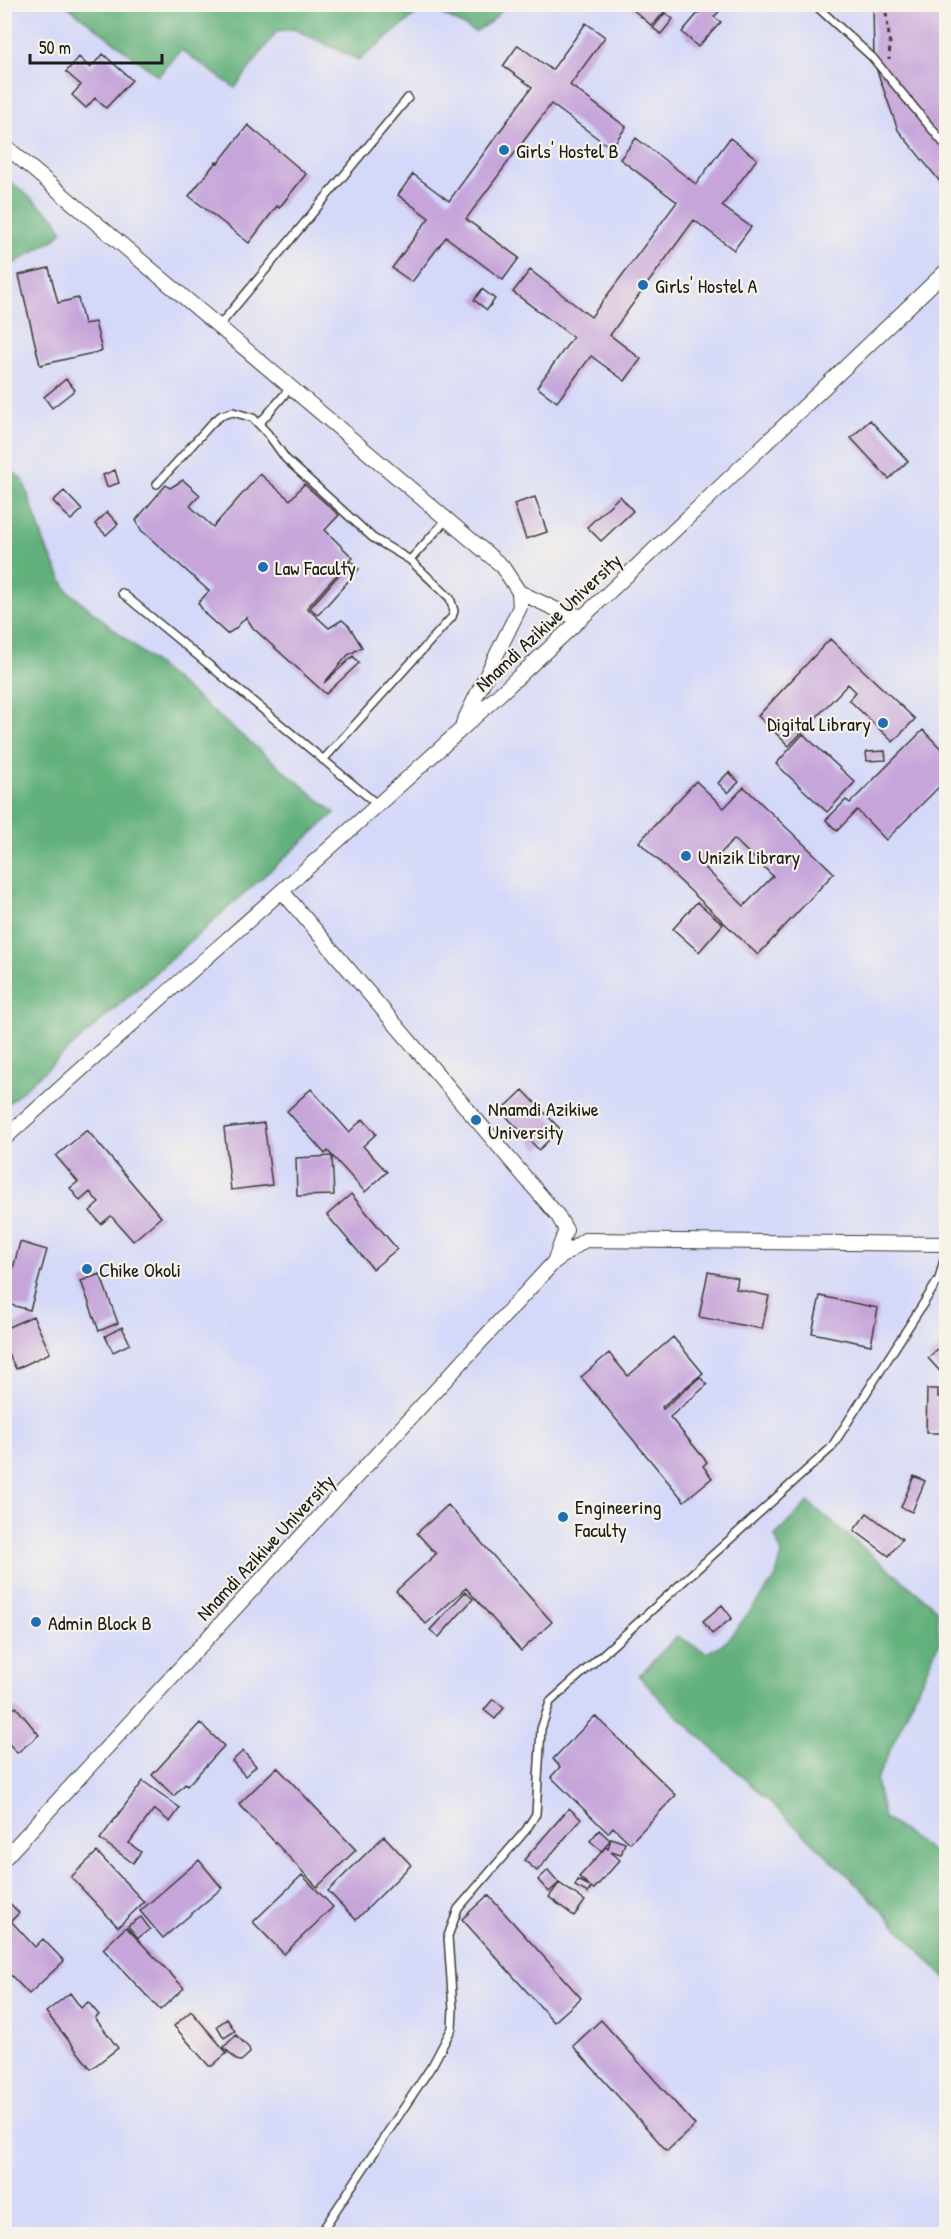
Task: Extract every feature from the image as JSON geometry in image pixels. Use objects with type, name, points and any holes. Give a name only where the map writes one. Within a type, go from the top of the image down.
[{"type":"street","points":[[4,145],[502,566],[519,592],[520,607],[458,733]]},
{"type":"street","name":"Nnamdi Azikiwe University","points":[[4,1139],[458,733],[946,271]]},
{"type":"street","points":[[519,592],[566,614],[582,616]]},
{"type":"street","points":[[282,891],[548,1203],[566,1230],[585,1240],[946,1244]]},
{"type":"street","name":"Nnamdi Azikiwe University","points":[[554,1262],[566,1230]]},
{"type":"street","name":"Nnamdi Azikiwe University","points":[[4,1859],[554,1262],[585,1240]]},
{"type":"lane","points":[[814,4],[872,57],[946,146]]},
{"type":"lane","points":[[219,326],[408,98]]},
{"type":"lane","points":[[259,424],[291,387]]},
{"type":"lane","points":[[157,484],[213,422],[222,415],[233,412],[244,414],[259,424],[286,459],[365,530],[410,560],[450,598],[454,611],[452,617],[323,760]]},
{"type":"lane","points":[[410,560],[447,519]]},
{"type":"lane","points":[[122,593],[378,805]]},
{"type":"lane","points":[[320,2235],[433,2064],[452,2028],[453,2008],[448,1936],[458,1909],[526,1830],[536,1814],[541,1728],[550,1702],[831,1448],[939,1279],[946,1244]]},
{"type":"path","points":[[885,4],[890,44],[888,76]]},
{"type":"shaded area","name":"Nnamdi Azikiwe University","points":[[5,5],[946,5],[946,2234],[5,2234]]},
{"type":"green space","points":[[66,5],[506,5],[492,21],[475,32],[427,6],[359,60],[294,29],[277,31],[235,88],[181,50],[158,76]]},
{"type":"green space","points":[[5,177],[56,219],[62,231],[55,239],[5,269]]},
{"type":"green space","points":[[4,465],[23,480],[45,545],[67,590],[335,813],[5,1106]]},
{"type":"green space","points":[[808,1502],[937,1609],[939,1642],[876,1781],[884,1818],[946,1861],[946,1979],[853,1880],[668,1707],[639,1676],[677,1636],[707,1653],[727,1641],[775,1579],[782,1554],[775,1536]]},
{"type":"building","points":[[634,4],[657,4],[665,11],[652,26],[631,8]]},
{"type":"building","points":[[690,4],[726,4],[714,17],[721,22],[698,47],[682,32],[699,12]]},
{"type":"building","points":[[873,4],[946,4],[946,189],[898,130],[874,62]]},
{"type":"building","points":[[665,13],[673,19],[661,34],[653,28]]},
{"type":"building","points":[[586,23],[605,37],[570,85],[626,127],[611,148],[551,104],[466,219],[519,258],[503,280],[446,237],[412,282],[392,268],[429,218],[398,195],[413,174],[449,201],[532,87],[503,66],[518,45],[552,70]]},
{"type":"building","points":[[103,54],[132,80],[106,108],[95,98],[86,108],[72,95],[81,85],[66,72],[79,57],[90,68]]},
{"type":"building","points":[[248,125],[306,174],[279,208],[277,206],[249,243],[189,196]]},
{"type":"building","points":[[636,138],[696,184],[730,138],[757,159],[722,206],[751,227],[734,250],[694,220],[610,335],[641,359],[625,381],[591,356],[557,402],[537,387],[573,337],[513,292],[530,270],[591,317],[677,202],[620,159]]},
{"type":"building","points":[[49,268],[58,303],[78,298],[84,324],[95,322],[102,351],[40,365],[19,275]]},
{"type":"building","points":[[482,289],[495,299],[487,310],[474,300]]},
{"type":"building","points":[[66,379],[75,390],[52,408],[44,397]]},
{"type":"building","points":[[870,420],[908,461],[889,479],[851,438]]},
{"type":"building","points":[[115,470],[119,483],[107,487],[103,475]]},
{"type":"building","points":[[260,474],[290,500],[304,484],[339,515],[325,530],[353,558],[307,608],[329,628],[342,620],[349,626],[362,647],[348,655],[324,683],[353,656],[359,663],[326,694],[253,628],[246,617],[227,634],[206,615],[198,603],[209,591],[141,530],[136,520],[166,485],[170,488],[183,480],[200,495],[190,506],[213,527]]},
{"type":"building","points":[[64,491],[82,510],[71,520],[53,501]]},
{"type":"building","points":[[620,496],[633,511],[601,541],[587,527]]},
{"type":"building","points":[[535,497],[547,532],[526,539],[514,504]]},
{"type":"building","points":[[107,512],[118,524],[106,535],[95,524]]},
{"type":"building","points":[[351,561],[359,569],[318,615],[310,608]]},
{"type":"building","points":[[830,639],[915,719],[893,742],[849,700],[856,692],[848,684],[789,746],[758,716]]},
{"type":"building","points":[[923,730],[946,754],[946,780],[886,840],[857,810],[837,831],[826,820],[846,800],[850,803]]},
{"type":"building","points":[[803,734],[855,782],[827,812],[776,764]]},
{"type":"building","points":[[885,751],[886,760],[867,761],[866,752]]},
{"type":"building","points":[[729,772],[739,782],[728,793],[718,783]]},
{"type":"building","name":"Unizik Library","points":[[696,781],[724,808],[744,787],[834,873],[758,955],[639,842]],"holes":[[[734,839],[773,876],[744,906],[706,869]]]},
{"type":"building","points":[[697,902],[723,924],[699,952],[673,929]]},
{"type":"building","points":[[311,1089],[349,1132],[363,1119],[376,1134],[363,1146],[387,1172],[365,1192],[328,1151],[325,1154],[287,1111]]},
{"type":"building","points":[[523,1090],[560,1129],[539,1150],[501,1111]]},
{"type":"building","points":[[264,1123],[272,1185],[231,1190],[224,1128]]},
{"type":"building","points":[[87,1130],[161,1217],[133,1241],[111,1216],[101,1224],[90,1211],[99,1203],[90,1192],[80,1201],[70,1188],[78,1182],[56,1156]]},
{"type":"building","points":[[332,1156],[334,1195],[297,1196],[296,1158]]},
{"type":"building","points":[[351,1194],[397,1249],[373,1269],[327,1215]]},
{"type":"building","points":[[20,1242],[47,1250],[30,1310],[4,1303]]},
{"type":"building","points":[[708,1272],[738,1278],[736,1289],[769,1296],[762,1329],[699,1317]]},
{"type":"building","points":[[100,1274],[118,1323],[99,1331],[81,1281]]},
{"type":"building","points":[[820,1296],[878,1308],[871,1345],[812,1333]]},
{"type":"building","points":[[33,1316],[50,1353],[16,1369],[4,1345],[4,1329]]},
{"type":"building","points":[[122,1327],[130,1344],[113,1352],[105,1336]]},
{"type":"building","points":[[673,1337],[703,1373],[662,1407],[663,1409],[700,1377],[707,1385],[670,1417],[707,1462],[703,1466],[712,1478],[684,1501],[581,1377],[609,1353],[628,1376]]},
{"type":"building","points":[[946,1341],[946,1378],[928,1358]]},
{"type":"building","points":[[927,1389],[938,1389],[938,1397],[946,1397],[946,1433],[926,1433]]},
{"type":"building","points":[[914,1476],[925,1481],[912,1512],[901,1507]]},
{"type":"building","points":[[448,1505],[552,1622],[521,1651],[466,1588],[426,1624],[396,1591],[436,1554],[417,1533]]},
{"type":"building","points":[[867,1513],[902,1539],[889,1556],[854,1530]]},
{"type":"building","points":[[465,1592],[473,1599],[439,1637],[430,1630]]},
{"type":"building","points":[[722,1605],[732,1618],[712,1634],[703,1621]]},
{"type":"building","points":[[493,1699],[504,1708],[495,1719],[484,1710]]},
{"type":"building","points":[[16,1707],[39,1735],[17,1753],[4,1738],[4,1716]]},
{"type":"building","points":[[595,1716],[676,1795],[630,1843],[613,1827],[608,1833],[551,1777],[560,1767],[553,1759]]},
{"type":"building","points":[[200,1723],[224,1746],[187,1786],[185,1784],[174,1796],[152,1775]]},
{"type":"building","points":[[243,1751],[256,1766],[245,1776],[232,1761]]},
{"type":"building","points":[[277,1767],[356,1850],[317,1887],[239,1804]]},
{"type":"building","points":[[143,1781],[180,1808],[170,1822],[154,1809],[129,1843],[141,1852],[133,1863],[100,1839]]},
{"type":"building","points":[[569,1808],[581,1819],[537,1871],[524,1860]]},
{"type":"building","points":[[599,1830],[610,1840],[602,1851],[590,1841]]},
{"type":"building","points":[[384,1836],[411,1865],[356,1920],[328,1891]]},
{"type":"building","points":[[611,1838],[625,1843],[621,1855],[611,1852],[620,1860],[594,1889],[591,1887],[588,1893],[575,1886],[578,1880],[590,1886],[579,1877],[606,1847],[608,1849]]},
{"type":"building","points":[[97,1852],[144,1902],[118,1927],[71,1877]]},
{"type":"building","points":[[199,1860],[222,1888],[163,1938],[140,1911]]},
{"type":"building","points":[[548,1870],[559,1883],[549,1892],[538,1880]]},
{"type":"building","points":[[302,1875],[333,1907],[284,1954],[253,1922]]},
{"type":"building","points":[[559,1883],[585,1901],[574,1916],[549,1897]]},
{"type":"building","points":[[488,1895],[581,1998],[554,2022],[462,1919]]},
{"type":"building","points":[[4,1897],[19,1913],[11,1921],[35,1947],[43,1939],[64,1961],[29,1994],[4,1968]]},
{"type":"building","points":[[141,1917],[150,1929],[138,1938],[128,1926]]},
{"type":"building","points":[[126,1927],[184,1988],[160,2010],[103,1949]]},
{"type":"building","points":[[70,1993],[81,2008],[88,2002],[99,2015],[95,2018],[118,2048],[91,2069],[46,2012]]},
{"type":"building","points":[[191,2011],[227,2053],[212,2066],[209,2066],[174,2026]]},
{"type":"building","points":[[227,2019],[235,2031],[224,2038],[217,2026]]},
{"type":"building","points":[[601,2020],[695,2125],[667,2151],[573,2046]]},
{"type":"building","points":[[236,2035],[249,2048],[250,2053],[241,2061],[236,2060],[224,2047]]},
{"type":"place","name":"Girls' Hostel B","points":[[504,150]]},
{"type":"place","name":"Girls' Hostel A","points":[[643,285]]},
{"type":"place","name":"Law Faculty","points":[[263,567]]},
{"type":"place","name":"Digital Library","points":[[883,723]]},
{"type":"place","name":"Unizik Library","points":[[686,856]]},
{"type":"place","name":"Nnamdi Azikiwe University","points":[[476,1120]]},
{"type":"place","name":"Chike Okoli","points":[[87,1269]]},
{"type":"place","name":"Engineering Faculty","points":[[563,1517]]},
{"type":"place","name":"Admin Block B","points":[[36,1622]]}]
